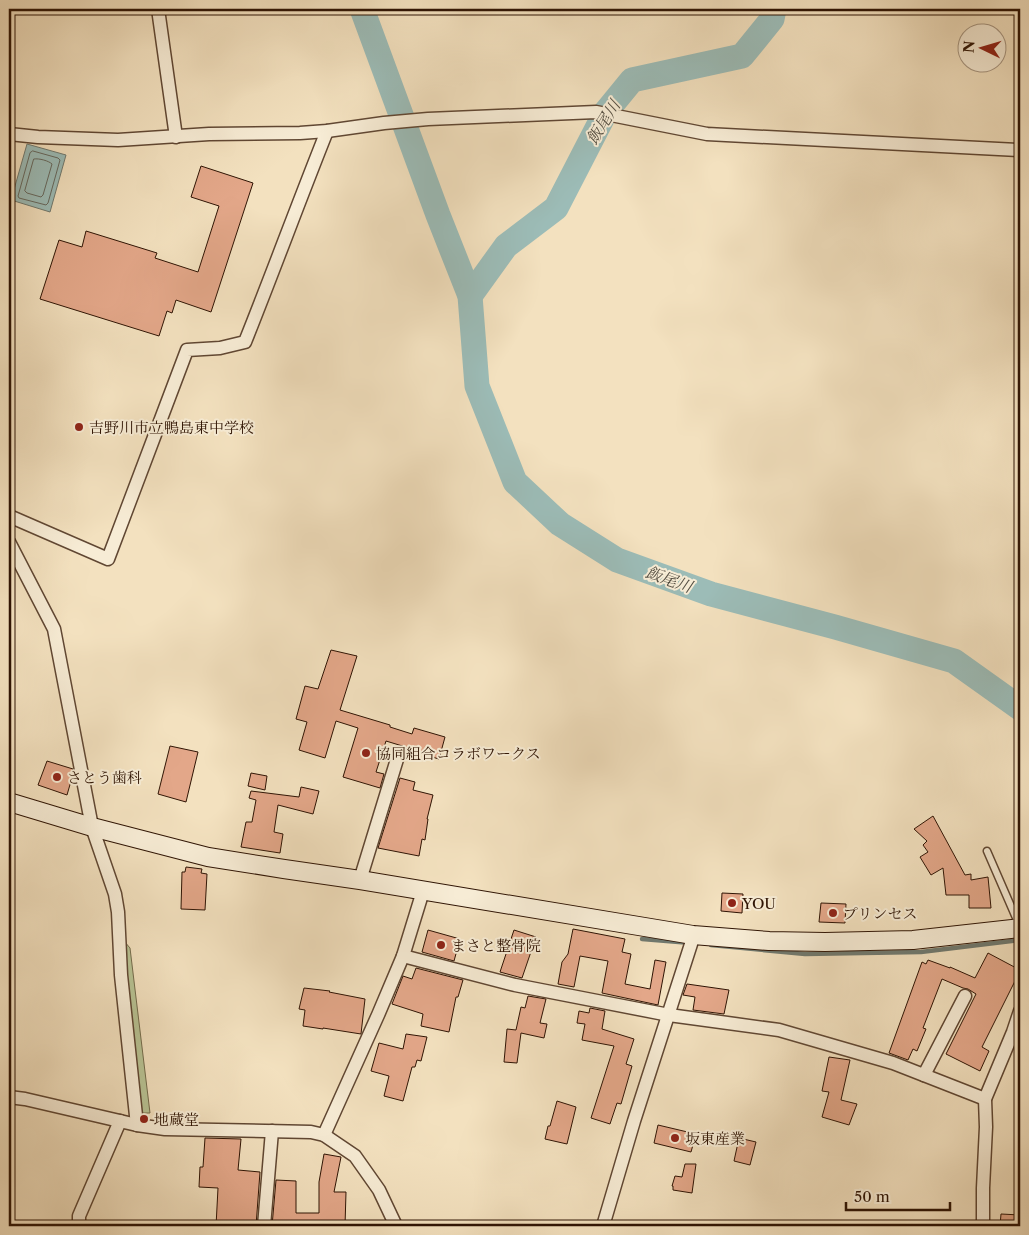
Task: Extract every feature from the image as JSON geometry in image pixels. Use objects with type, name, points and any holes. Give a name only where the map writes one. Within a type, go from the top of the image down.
[{"type":"street","points":[[158,9],[176,137]]},
{"type":"street","points":[[9,134],[118,140],[209,134],[327,131],[384,122],[596,112],[707,134],[1020,150]]},
{"type":"street","points":[[9,516],[108,559],[187,350],[220,348],[245,342],[327,131]]},
{"type":"street","points":[[9,542],[54,630],[92,827],[115,894],[118,912],[121,975],[137,1125]]},
{"type":"street","points":[[360,880],[398,756]]},
{"type":"street","points":[[9,802],[92,827],[208,857],[360,880],[692,941],[826,942],[913,940],[1020,929]]},
{"type":"street","points":[[324,1135],[403,956],[423,891]]},
{"type":"street","points":[[603,1226],[692,941]]},
{"type":"street","points":[[403,956],[515,985],[669,1015],[779,1030],[893,1063],[985,1098]]},
{"type":"street","points":[[924,1075],[966,996]]},
{"type":"street","points":[[983,1226],[985,1098],[1020,1011]]},
{"type":"street","points":[[9,1097],[137,1125],[165,1129],[312,1132],[324,1135],[355,1156],[378,1190],[396,1226]]},
{"type":"street","points":[[79,1226],[79,1216],[120,1121]]},
{"type":"street","points":[[264,1226],[272,1131]]},
{"type":"lane","points":[[987,850],[1020,929]]},
{"type":"green space","points":[[124,941],[130,948],[150,1113],[141,1113]]},
{"type":"water","points":[[27,144],[66,155],[50,212],[11,200]]},
{"type":"building","points":[[201,166],[253,183],[211,312],[176,300],[172,313],[167,311],[159,336],[40,299],[59,240],[82,247],[86,231],[157,253],[155,258],[198,272],[219,206],[191,197]]},
{"type":"building","points":[[331,650],[357,656],[340,710],[390,725],[390,727],[412,734],[414,728],[445,737],[439,759],[386,741],[376,772],[384,774],[380,788],[343,777],[358,728],[336,721],[325,758],[299,750],[307,722],[296,719],[305,686],[318,689]]},
{"type":"building","points":[[170,746],[198,752],[186,802],[158,794]]},
{"type":"building","name":"さとう歯科","points":[[47,761],[73,769],[67,795],[38,785]]},
{"type":"building","points":[[251,773],[267,776],[265,790],[248,786]]},
{"type":"building","points":[[400,778],[415,782],[413,790],[433,795],[427,819],[425,840],[422,839],[419,856],[378,848]]},
{"type":"building","points":[[301,787],[319,791],[313,814],[278,805],[274,832],[283,834],[280,853],[241,847],[246,822],[252,822],[256,800],[249,798],[251,791],[299,797]]},
{"type":"building","points":[[933,816],[965,875],[971,874],[971,880],[988,877],[991,908],[969,908],[969,895],[946,895],[943,868],[931,875],[920,857],[928,852],[923,845],[927,841],[914,829]]},
{"type":"building","points":[[186,867],[202,869],[201,873],[207,874],[205,910],[181,909],[182,872],[185,872]]},
{"type":"building","name":"YOU","points":[[722,893],[743,894],[742,913],[721,911]]},
{"type":"building","name":"プリンセス","points":[[821,903],[846,904],[845,923],[819,922]]},
{"type":"building","points":[[573,929],[625,939],[622,952],[631,954],[625,984],[650,989],[655,960],[666,962],[658,1005],[602,993],[608,961],[580,956],[574,987],[558,984],[562,962],[568,954]]},
{"type":"building","name":"まさと整骨院","points":[[428,930],[460,939],[454,961],[422,952]]},
{"type":"building","points":[[514,930],[536,937],[522,978],[500,972]]},
{"type":"building","points":[[988,953],[1020,971],[982,1047],[989,1051],[980,1071],[946,1054],[976,994],[942,979],[923,1028],[926,1029],[917,1051],[913,1049],[908,1060],[889,1053],[922,962],[926,964],[928,960],[975,978]]},
{"type":"building","points":[[416,968],[463,980],[458,997],[456,997],[449,1032],[421,1026],[423,1014],[392,1004],[403,976],[412,979]]},
{"type":"building","points":[[687,984],[729,990],[724,1014],[693,1010],[695,997],[683,995]]},
{"type":"building","points":[[304,988],[330,991],[365,999],[361,1034],[303,1026],[305,1010],[299,1009]]},
{"type":"building","points":[[528,996],[546,999],[540,1023],[547,1024],[544,1038],[521,1033],[517,1063],[504,1062],[507,1029],[516,1030],[521,1007],[525,1008]]},
{"type":"building","points":[[590,1008],[605,1011],[602,1029],[634,1039],[626,1064],[632,1066],[621,1104],[617,1103],[610,1124],[591,1118],[614,1046],[582,1040],[585,1024],[577,1023],[579,1011],[589,1013]]},
{"type":"building","points":[[406,1034],[427,1037],[421,1061],[417,1060],[415,1067],[412,1067],[403,1101],[384,1096],[389,1076],[371,1071],[379,1043],[403,1049]]},
{"type":"building","points":[[829,1057],[850,1060],[841,1100],[857,1104],[849,1125],[822,1117],[829,1092],[822,1091]]},
{"type":"building","points":[[557,1101],[576,1107],[567,1144],[545,1139]]},
{"type":"building","name":"坂東産業","points":[[658,1125],[696,1134],[691,1152],[654,1143]]},
{"type":"building","points":[[205,1138],[241,1139],[238,1170],[260,1172],[256,1226],[216,1226],[218,1188],[199,1187],[200,1167],[203,1167]]},
{"type":"building","points":[[739,1138],[756,1142],[750,1165],[734,1161]]},
{"type":"building","points":[[324,1154],[341,1157],[334,1192],[346,1192],[345,1226],[272,1226],[276,1180],[296,1181],[296,1213],[319,1213],[319,1182]]},
{"type":"building","points":[[685,1164],[696,1164],[692,1193],[673,1190],[672,1186],[675,1176],[682,1177]]},
{"type":"building","points":[[1001,1214],[1020,1215],[1020,1226],[1000,1226]]},
{"type":"waterway","name":"飯尾川","points":[[362,9],[470,296],[477,386],[515,482],[560,524],[617,560],[711,594],[954,661],[1020,708]]},
{"type":"waterway","name":"飯尾川","points":[[470,296],[506,246],[556,208],[605,113],[632,80],[742,56],[772,19],[774,9]]},
{"type":"waterway","points":[[642,939],[691,943]]},
{"type":"waterway","points":[[711,945],[805,954],[921,952],[1020,940]]},
{"type":"place","name":"吉野川市立鴨島東中学校","points":[[79,427]]},
{"type":"place","name":"協同組合コラボワークス","points":[[366,753]]},
{"type":"place","name":"さとう歯科","points":[[57,777]]},
{"type":"place","name":"YOU","points":[[732,903]]},
{"type":"place","name":"プリンセス","points":[[833,913]]},
{"type":"place","name":"まさと整骨院","points":[[441,945]]},
{"type":"place","name":"地蔵堂","points":[[144,1119]]},
{"type":"place","name":"坂東産業","points":[[675,1138]]}]
